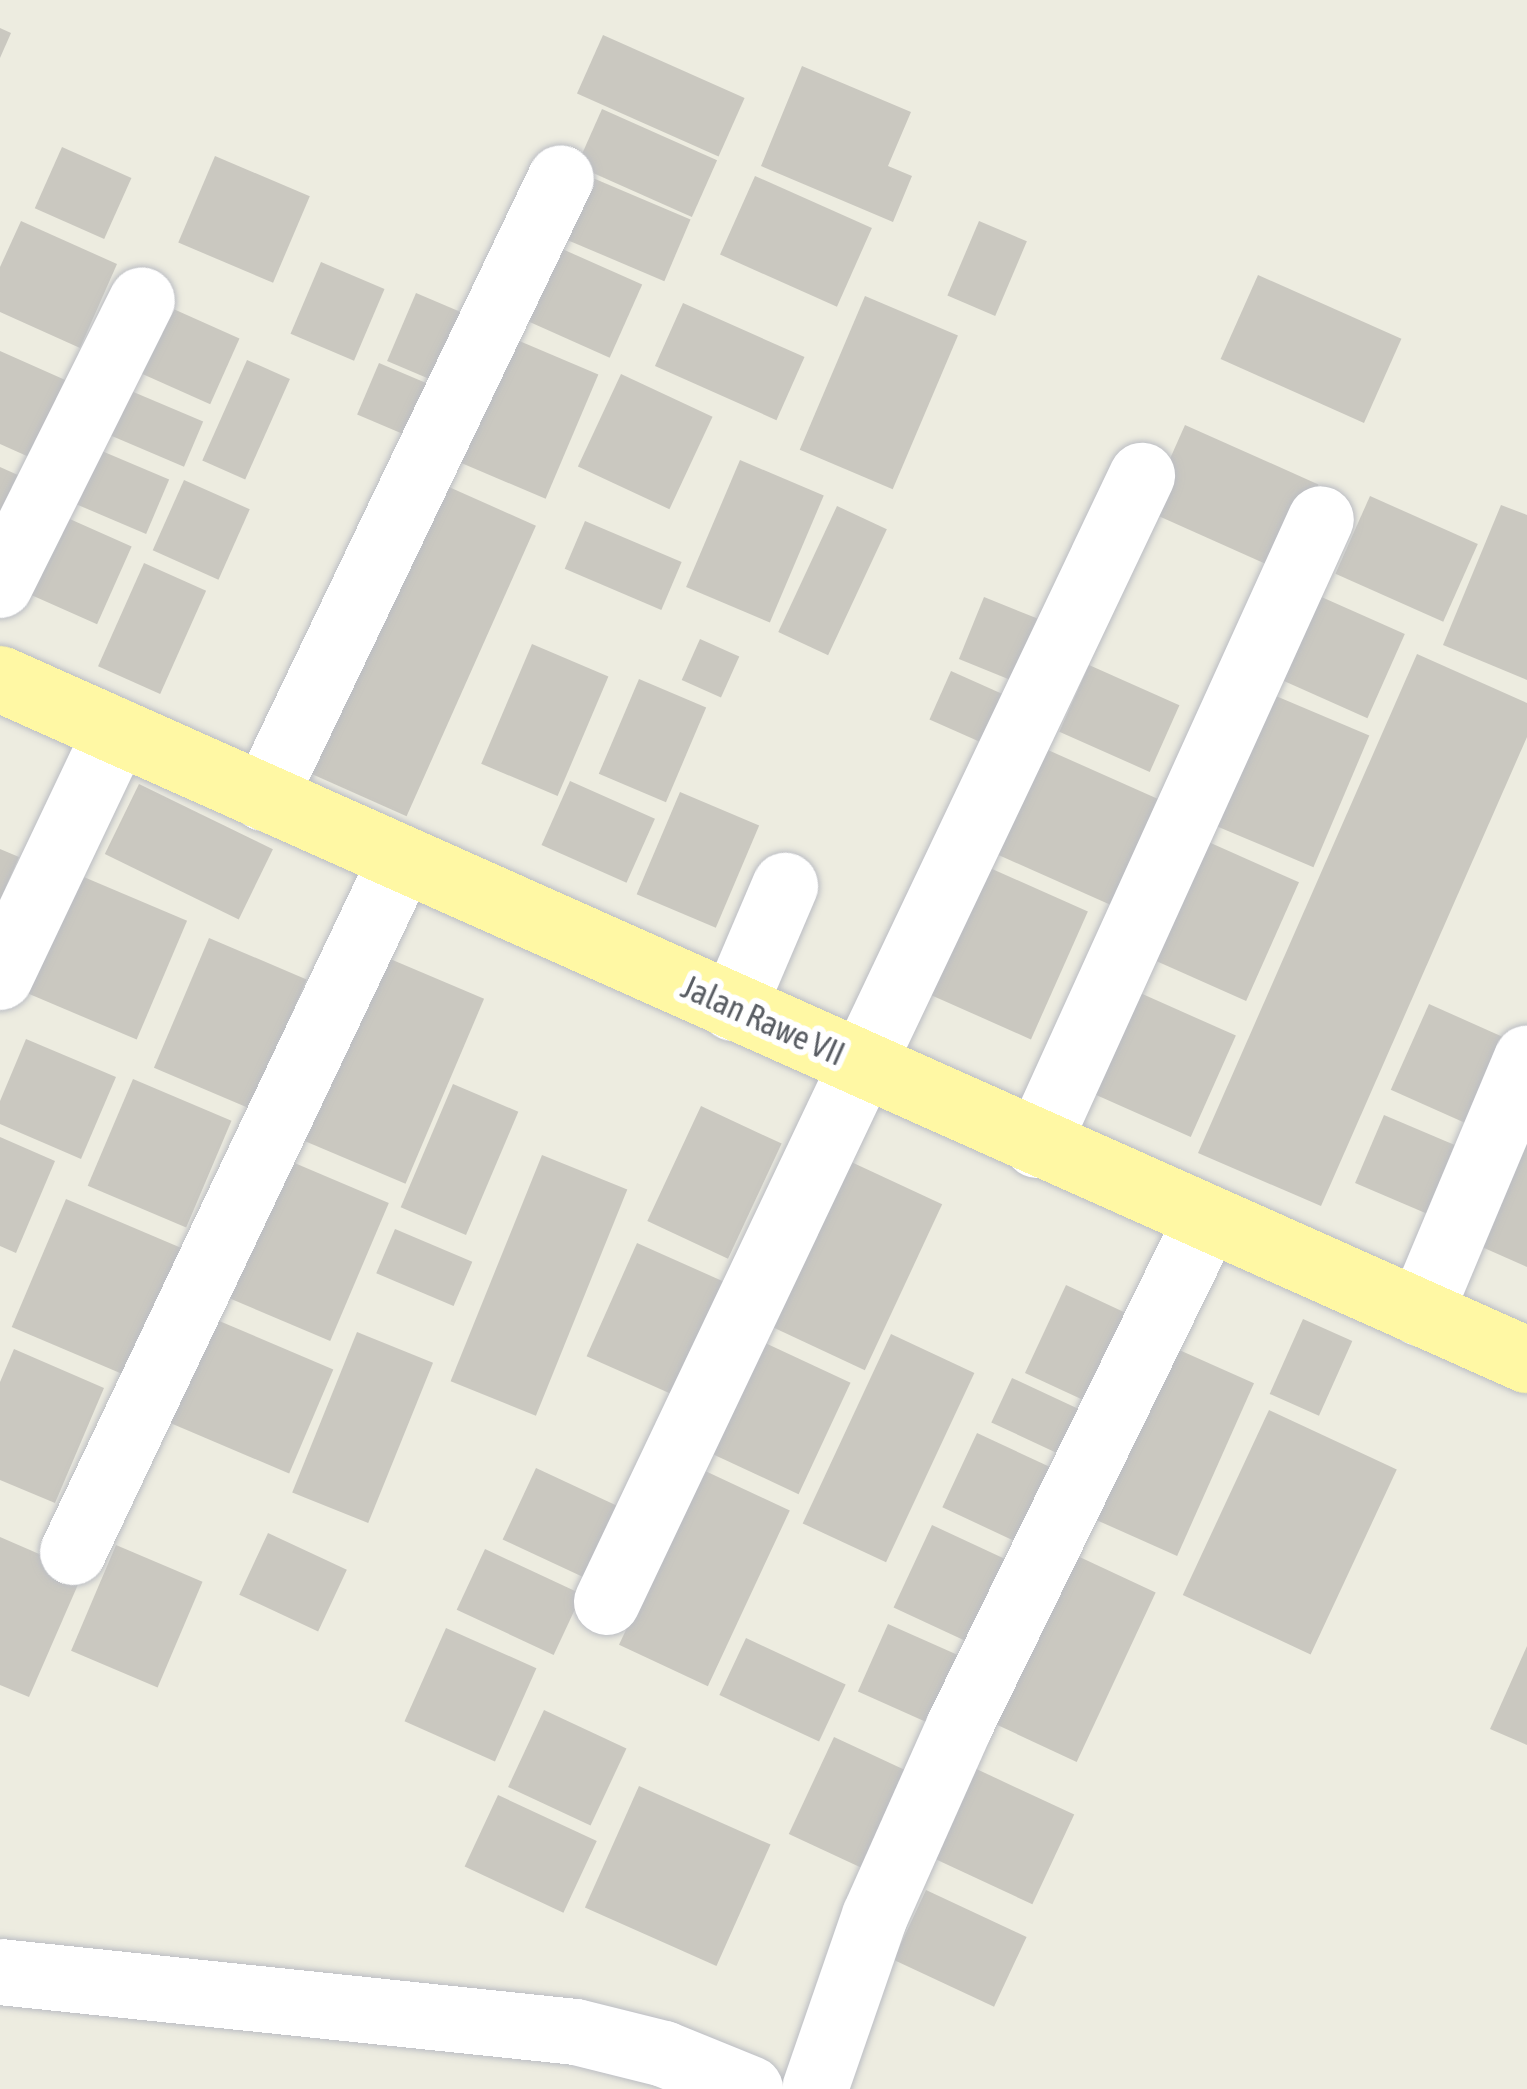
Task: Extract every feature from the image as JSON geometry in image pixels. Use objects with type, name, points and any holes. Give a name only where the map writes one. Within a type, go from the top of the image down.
[{"type":"main road","name":"Jalan Rawe VII","points":[[0,679],[1207,1222],[1527,1360]]},
{"type":"street","points":[[264,797],[561,178]]},
{"type":"street","points":[[0,585],[142,300]]},
{"type":"street","points":[[607,1602],[1142,476]]},
{"type":"street","points":[[1037,1144],[1321,519]]},
{"type":"street","points":[[0,977],[117,730]]},
{"type":"street","points":[[73,1552],[402,860]]},
{"type":"street","points":[[733,1008],[784,886]]},
{"type":"street","points":[[1420,1313],[1527,1059]]},
{"type":"street","points":[[815,2089],[875,1916],[924,1803],[1207,1222]]},
{"type":"street","points":[[0,1972],[576,2032],[664,2054],[750,2089]]},
{"type":"building","points":[[0,28],[11,33],[0,58]]},
{"type":"building","points":[[603,35],[745,98],[719,157],[577,93]]},
{"type":"building","points":[[802,66],[911,112],[888,166],[912,176],[893,222],[761,166]]},
{"type":"building","points":[[602,109],[717,160],[692,217],[577,166]]},
{"type":"building","points":[[62,147],[131,178],[104,239],[35,208]]},
{"type":"building","points":[[215,156],[310,196],[273,283],[178,243]]},
{"type":"building","points":[[581,173],[691,219],[664,281],[555,235]]},
{"type":"building","points":[[755,176],[872,228],[837,307],[720,255]]},
{"type":"building","points":[[21,221],[117,264],[80,348],[0,312],[0,267]]},
{"type":"building","points":[[979,221],[1027,241],[995,316],[947,296]]},
{"type":"building","points":[[560,248],[642,285],[610,358],[527,321]]},
{"type":"building","points":[[321,262],[385,289],[354,361],[291,334]]},
{"type":"building","points":[[1258,275],[1401,339],[1364,423],[1221,359]]},
{"type":"building","points":[[416,293],[473,317],[444,385],[387,361]]},
{"type":"building","points":[[865,296],[958,335],[893,489],[800,450]]},
{"type":"building","points":[[160,303],[239,338],[210,404],[131,369]]},
{"type":"building","points":[[683,303],[805,357],[776,420],[655,366]]},
{"type":"building","points":[[510,337],[598,375],[546,499],[457,461]]},
{"type":"building","points":[[0,351],[72,383],[38,461],[0,444]]},
{"type":"building","points":[[247,360],[290,379],[245,480],[202,460]]},
{"type":"building","points":[[379,363],[444,391],[422,442],[357,415]]},
{"type":"building","points":[[621,374],[713,417],[669,509],[578,466]]},
{"type":"building","points":[[124,388],[203,422],[184,467],[105,433]]},
{"type":"building","points":[[1185,425],[1318,484],[1280,570],[1147,511]]},
{"type":"building","points":[[90,446],[169,480],[146,534],[67,500]]},
{"type":"building","points":[[740,460],[824,496],[770,623],[686,587]]},
{"type":"building","points":[[0,467],[29,480],[0,547]]},
{"type":"building","points":[[184,480],[250,509],[218,580],[153,550]]},
{"type":"building","points":[[440,483],[536,526],[407,816],[311,774]]},
{"type":"building","points":[[1370,496],[1478,544],[1443,622],[1335,574]]},
{"type":"building","points":[[1501,505],[1527,515],[1527,680],[1443,645]]},
{"type":"building","points":[[837,506],[887,529],[828,655],[778,632]]},
{"type":"building","points":[[54,512],[132,547],[97,624],[19,590]]},
{"type":"building","points":[[585,521],[682,562],[661,610],[565,569]]},
{"type":"building","points":[[144,563],[206,591],[160,694],[98,666]]},
{"type":"building","points":[[1308,591],[1405,634],[1367,718],[1271,675]]},
{"type":"building","points":[[984,597],[1042,621],[1017,683],[959,659]]},
{"type":"building","points":[[700,639],[739,656],[721,698],[682,680]]},
{"type":"building","points":[[532,644],[608,676],[558,796],[481,764]]},
{"type":"building","points":[[1417,654],[1527,703],[1527,737],[1321,1206],[1198,1153]]},
{"type":"building","points":[[1089,665],[1179,705],[1150,772],[1059,732]]},
{"type":"building","points":[[951,671],[1013,699],[992,747],[929,719]]},
{"type":"building","points":[[639,679],[706,708],[666,802],[599,774]]},
{"type":"building","points":[[1269,693],[1369,736],[1313,867],[1213,825]]},
{"type":"building","points":[[1039,746],[1161,801],[1114,906],[992,852]]},
{"type":"building","points":[[570,781],[655,819],[626,883],[542,845]]},
{"type":"building","points":[[139,784],[273,849],[239,919],[105,854]]},
{"type":"building","points":[[680,792],[759,826],[716,928],[637,894]]},
{"type":"building","points":[[1204,840],[1299,882],[1246,1001],[1151,959]]},
{"type":"building","points":[[0,849],[19,857],[0,900]]},
{"type":"building","points":[[981,864],[1088,912],[1031,1039],[924,992]]},
{"type":"building","points":[[72,872],[187,921],[137,1040],[22,991]]},
{"type":"building","points":[[209,938],[307,979],[251,1109],[154,1068]]},
{"type":"building","points":[[369,950],[484,999],[406,1184],[290,1135]]},
{"type":"building","points":[[1129,988],[1236,1036],[1191,1137],[1084,1089]]},
{"type":"building","points":[[1429,1004],[1506,1038],[1468,1124],[1391,1090]]},
{"type":"building","points":[[26,1039],[116,1077],[81,1159],[0,1124],[0,1101]]},
{"type":"building","points":[[1527,1075],[1527,1267],[1457,1236]]},
{"type":"building","points":[[133,1079],[231,1121],[186,1228],[88,1186]]},
{"type":"building","points":[[453,1084],[518,1112],[466,1235],[401,1207]]},
{"type":"building","points":[[701,1106],[782,1144],[728,1259],[647,1221]]},
{"type":"building","points":[[1384,1115],[1472,1153],[1443,1221],[1355,1183]]},
{"type":"building","points":[[0,1137],[55,1161],[16,1253],[0,1246]]},
{"type":"building","points":[[271,1153],[389,1203],[330,1341],[212,1291]]},
{"type":"building","points":[[542,1155],[627,1189],[536,1416],[451,1381]]},
{"type":"building","points":[[847,1160],[942,1204],[865,1370],[770,1326]]},
{"type":"building","points":[[66,1199],[182,1248],[128,1376],[12,1327]]},
{"type":"building","points":[[395,1229],[472,1262],[454,1306],[376,1273]]},
{"type":"building","points":[[637,1243],[723,1281],[672,1395],[587,1356]]},
{"type":"building","points":[[1066,1285],[1134,1317],[1093,1405],[1025,1373]]},
{"type":"building","points":[[198,1312],[333,1369],[289,1473],[154,1416]]},
{"type":"building","points":[[1303,1319],[1352,1341],[1319,1416],[1270,1394]]},
{"type":"building","points":[[357,1332],[433,1363],[368,1523],[292,1492]]},
{"type":"building","points":[[891,1334],[974,1373],[886,1562],[803,1523]]},
{"type":"building","points":[[759,1340],[851,1383],[799,1494],[707,1451]]},
{"type":"building","points":[[1159,1341],[1254,1383],[1177,1556],[1082,1514]]},
{"type":"building","points":[[14,1349],[104,1388],[55,1503],[0,1480],[0,1382]]},
{"type":"building","points":[[1012,1378],[1087,1413],[1067,1457],[991,1422]]},
{"type":"building","points":[[1269,1410],[1397,1470],[1311,1654],[1183,1595]]},
{"type":"building","points":[[977,1433],[1052,1468],[1018,1542],[942,1507]]},
{"type":"building","points":[[536,1468],[627,1510],[593,1582],[503,1540]]},
{"type":"building","points":[[701,1469],[790,1510],[708,1686],[619,1645]]},
{"type":"building","points":[[932,1525],[1018,1565],[980,1648],[894,1607]]},
{"type":"building","points":[[268,1533],[347,1570],[318,1631],[239,1595]]},
{"type":"building","points":[[0,1537],[83,1573],[29,1697],[0,1685]]},
{"type":"building","points":[[116,1545],[203,1582],[158,1688],[71,1651]]},
{"type":"building","points":[[1056,1546],[1156,1592],[1077,1762],[977,1715]]},
{"type":"building","points":[[485,1549],[582,1594],[554,1655],[457,1610]]},
{"type":"building","points":[[888,1624],[970,1661],[940,1728],[858,1692]]},
{"type":"building","points":[[446,1628],[536,1668],[495,1761],[405,1721]]},
{"type":"building","points":[[746,1638],[846,1684],[819,1742],[719,1695]]},
{"type":"building","points":[[1527,1646],[1527,1745],[1490,1729]]},
{"type":"building","points":[[544,1710],[626,1748],[591,1825],[508,1787]]},
{"type":"building","points":[[834,1737],[912,1773],[867,1870],[789,1834]]},
{"type":"building","points":[[970,1766],[1074,1815],[1032,1904],[928,1856]]},
{"type":"building","points":[[639,1786],[771,1845],[716,1966],[585,1908]]},
{"type":"building","points":[[498,1795],[597,1841],[563,1913],[465,1867]]},
{"type":"building","points":[[926,1890],[1027,1937],[994,2007],[893,1960]]}]
